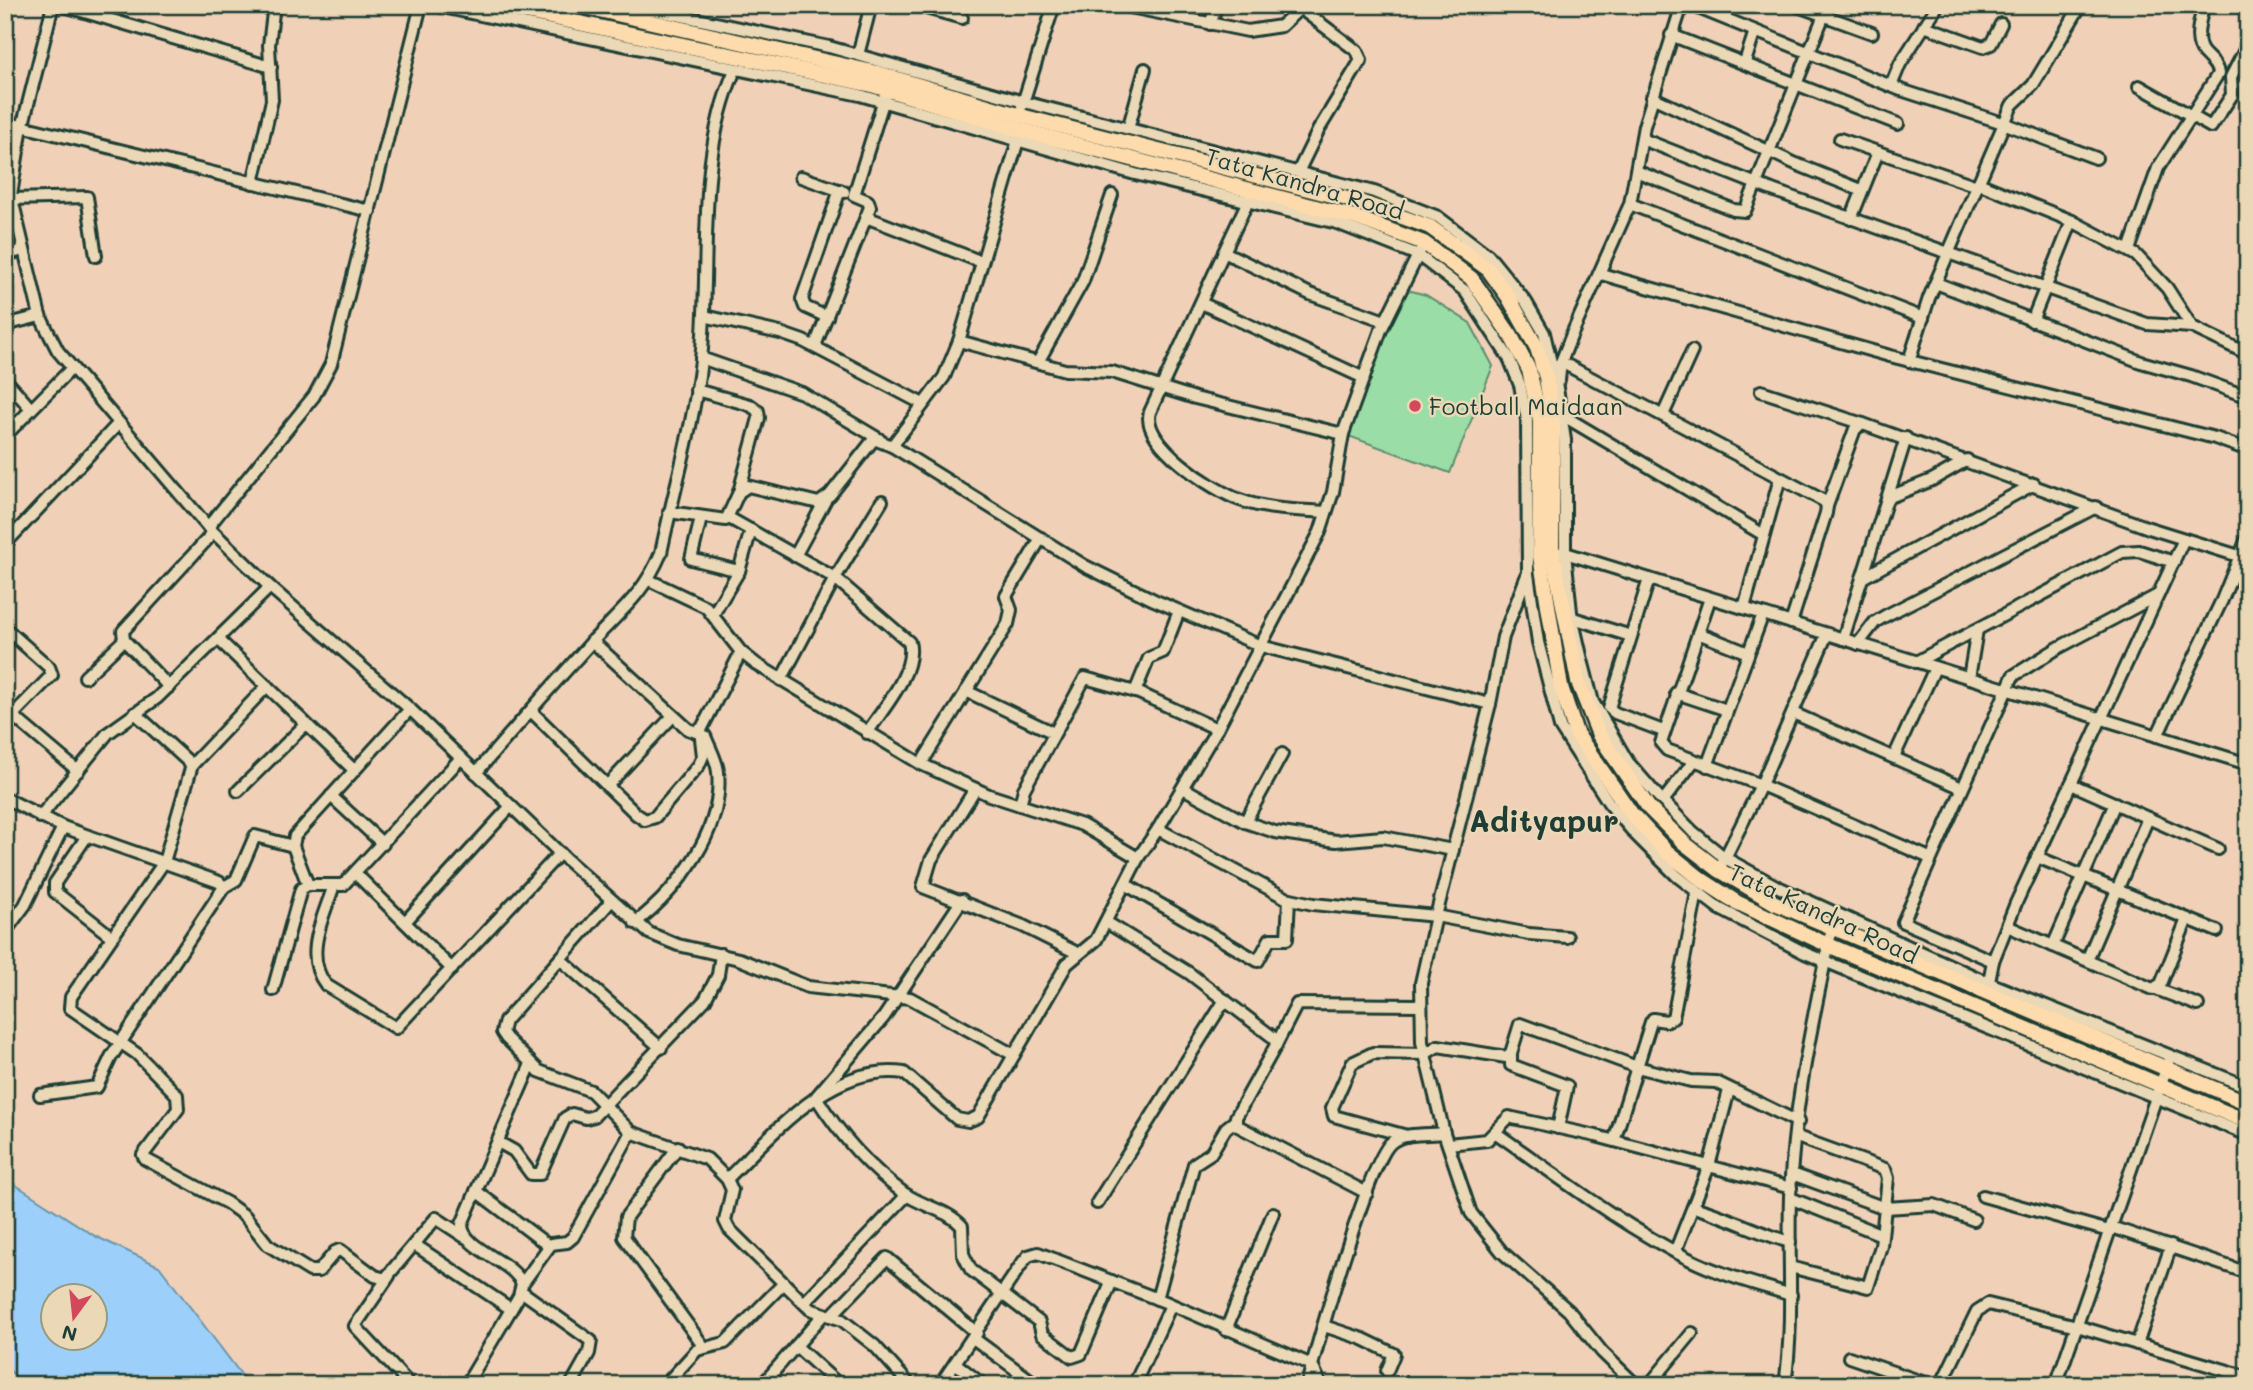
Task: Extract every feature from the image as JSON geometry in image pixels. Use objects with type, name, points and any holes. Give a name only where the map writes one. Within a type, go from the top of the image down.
[{"type":"main road","name":"Tata Kandra Road","points":[[494,5],[575,31],[885,96],[985,126],[1021,121],[1434,222],[1488,269],[1509,298],[1537,348],[1557,418],[1552,552],[1578,682],[1599,735],[1623,763],[1658,817],[1684,843],[1722,864],[1775,903],[2168,1061],[2248,1103]]},
{"type":"main road","name":"Tata Kandra Road","points":[[576,5],[877,73],[1021,121],[1383,225],[1471,278],[1511,336],[1528,370],[1540,420],[1561,687],[1576,733],[1631,813],[1666,851],[1702,880],[1736,902],[2158,1090],[2248,1122]]},
{"type":"main road","points":[[575,31],[576,5]]},
{"type":"street","points":[[53,5],[8,182],[40,316],[58,351],[211,530],[270,587],[410,709],[635,923],[663,940],[721,954],[808,987],[896,995],[924,1004],[1014,1055]]},
{"type":"street","points":[[61,5],[271,67]]},
{"type":"street","points":[[253,183],[272,100],[269,44],[274,5]]},
{"type":"street","points":[[85,677],[124,640],[126,627],[211,530],[323,381],[331,364],[421,5]]},
{"type":"street","points":[[433,5],[575,31],[735,70],[885,96],[853,195]]},
{"type":"street","points":[[630,5],[858,55],[1021,121],[1248,201],[1338,223],[1421,249],[1465,291],[1509,358],[1520,385],[1527,420],[1528,574],[1538,642],[1560,727],[1617,814],[1676,876],[1720,909],[1825,961],[2158,1090],[2248,1135]]},
{"type":"street","points":[[858,55],[871,5]]},
{"type":"street","points":[[915,5],[962,18]]},
{"type":"street","points":[[892,446],[943,377],[958,341],[1054,5]]},
{"type":"street","points":[[1120,5],[1248,31],[1273,29],[1298,7],[1357,51],[1362,60],[1319,129],[1298,172]]},
{"type":"street","points":[[1210,24],[1217,5]]},
{"type":"street","points":[[1682,5],[1652,97],[1630,204],[1561,362],[1557,388],[1557,418],[1764,535]]},
{"type":"street","points":[[1691,5],[1891,86],[2003,123],[2096,158]]},
{"type":"street","points":[[1795,5],[1872,33]]},
{"type":"street","points":[[1891,86],[1900,64],[1938,5]]},
{"type":"street","points":[[1909,361],[1936,283],[2003,123],[2016,99],[2033,85],[2045,68],[2081,5]]},
{"type":"street","points":[[2129,250],[2154,176],[2218,70],[2200,47],[2199,23],[2204,5]]},
{"type":"street","points":[[1636,170],[1741,212],[1749,206],[1824,15]]},
{"type":"street","points":[[1924,26],[1983,47],[1991,44],[2001,24]]},
{"type":"street","points":[[1745,62],[1755,31]]},
{"type":"street","points":[[1671,35],[1898,124]]},
{"type":"street","points":[[2139,86],[2206,125],[2215,125],[2232,95],[2231,77],[2248,44]]},
{"type":"street","points":[[1128,129],[1145,69]]},
{"type":"street","points":[[476,773],[592,640],[635,600],[649,580],[661,553],[701,358],[713,139],[722,99],[735,70]]},
{"type":"street","points":[[1652,97],[1768,152],[1861,190]]},
{"type":"street","points":[[1021,121],[1128,129],[1374,192],[1434,222],[1488,255],[1526,302],[1544,333],[1557,388]]},
{"type":"street","points":[[5,122],[370,211]]},
{"type":"street","points":[[1642,138],[1851,219],[2147,324],[2192,327],[2248,354]]},
{"type":"street","points":[[1840,139],[2073,221],[2129,250],[2146,263],[2167,288],[2192,327]]},
{"type":"street","points":[[1851,219],[1878,152]]},
{"type":"street","points":[[801,177],[841,190],[871,204],[816,346]]},
{"type":"street","points":[[827,317],[805,307],[802,299],[841,190]]},
{"type":"street","points":[[1038,362],[1083,281],[1112,195]]},
{"type":"street","points":[[11,199],[87,197],[96,256]]},
{"type":"street","points":[[1248,201],[1159,387],[1147,420],[1150,432],[1160,445],[1216,489],[1256,505],[1325,512]]},
{"type":"street","points":[[1630,204],[1923,318]]},
{"type":"street","points":[[866,217],[982,262]]},
{"type":"street","points":[[2032,321],[2073,221]]},
{"type":"street","points":[[816,1097],[858,1077],[904,1073],[957,1119],[968,1121],[978,1117],[1067,964],[1077,953],[1093,944],[1106,922],[1138,858],[1217,729],[1320,532],[1333,492],[1343,434],[1385,321],[1421,249]]},
{"type":"street","points":[[5,255],[23,250]]},
{"type":"street","points":[[1224,252],[1310,294],[1385,321]]},
{"type":"street","points":[[1601,274],[1909,361],[2215,438],[2248,450]]},
{"type":"street","points":[[1936,283],[2032,321],[2248,397]]},
{"type":"street","points":[[1201,303],[1364,378]]},
{"type":"street","points":[[5,325],[40,316]]},
{"type":"street","points":[[704,316],[780,332],[816,346],[923,404]]},
{"type":"street","points":[[958,341],[1065,370],[1112,372],[1159,387],[1343,434]]},
{"type":"street","points":[[1663,415],[1692,351]]},
{"type":"street","points":[[701,358],[802,393],[1085,566],[1180,611],[1261,646],[1490,704]]},
{"type":"street","points":[[1561,362],[1780,478],[1827,506]]},
{"type":"street","points":[[5,436],[72,368]]},
{"type":"street","points":[[5,379],[31,410]]},
{"type":"street","points":[[669,512],[723,521],[729,518],[739,492],[759,418],[758,411],[750,405],[696,390]]},
{"type":"street","points":[[1761,390],[1906,438],[2184,539],[2239,556]]},
{"type":"street","points":[[6,540],[118,424]]},
{"type":"street","points":[[1791,623],[1827,506],[1855,429],[1863,424]]},
{"type":"street","points":[[1843,639],[1906,438]]},
{"type":"street","points":[[795,556],[825,501],[870,442],[879,439]]},
{"type":"street","points":[[1887,498],[1932,481],[1967,460]]},
{"type":"street","points":[[1744,608],[1780,478]]},
{"type":"street","points":[[1862,578],[2034,484]]},
{"type":"street","points":[[739,492],[744,487],[753,486],[811,503],[825,501]]},
{"type":"street","points":[[780,680],[835,578],[882,501]]},
{"type":"street","points":[[1858,644],[1875,622],[1885,616],[2096,507]]},
{"type":"street","points":[[701,517],[691,559],[739,571]]},
{"type":"street","points":[[729,518],[835,578],[906,637],[911,648],[902,676],[867,733]]},
{"type":"street","points":[[714,613],[739,571],[751,530]]},
{"type":"street","points":[[2157,736],[2222,600],[2248,536]]},
{"type":"street","points":[[921,764],[1009,624],[1011,610],[1006,596],[1041,538]]},
{"type":"street","points":[[1552,552],[1573,618],[1593,702],[1623,763],[1722,864],[1884,936],[1988,988],[1993,961],[2037,857],[2184,539]]},
{"type":"street","points":[[1916,662],[2122,552],[2139,551],[2174,562]]},
{"type":"street","points":[[1552,552],[1528,574],[1503,637],[1490,704],[1426,953],[1420,1005],[1425,1054],[1446,1139],[1471,1213],[1502,1252],[1569,1311],[1602,1352],[1636,1385]]},
{"type":"street","points":[[1552,552],[1649,579],[2248,764]]},
{"type":"street","points":[[1649,579],[1609,708],[1615,713],[1663,731]]},
{"type":"street","points":[[649,580],[697,601],[714,613],[741,652],[780,680],[921,764],[975,789],[1082,825],[1138,858]]},
{"type":"street","points":[[40,817],[108,733],[169,687],[270,587]]},
{"type":"street","points":[[1884,936],[1903,922],[2013,676],[2158,595]]},
{"type":"street","points":[[1710,598],[1660,739],[1663,748],[1761,785],[1930,859]]},
{"type":"street","points":[[1135,692],[1149,658],[1163,652],[1180,611]]},
{"type":"street","points":[[1707,766],[1763,614]]},
{"type":"street","points":[[1573,618],[1631,636]]},
{"type":"street","points":[[5,628],[51,670],[49,679],[9,720],[78,771]]},
{"type":"street","points":[[1969,678],[1977,629]]},
{"type":"street","points":[[1698,633],[1748,653]]},
{"type":"street","points":[[1722,864],[1761,785],[1827,634]]},
{"type":"street","points":[[219,639],[354,770]]},
{"type":"street","points":[[124,640],[169,687]]},
{"type":"street","points":[[592,640],[692,732],[701,729]]},
{"type":"street","points":[[531,711],[645,820],[655,817],[701,761],[701,729],[741,652]]},
{"type":"street","points":[[1894,757],[1935,668]]},
{"type":"street","points":[[1020,805],[1024,789],[1085,678],[1135,692],[1217,729]]},
{"type":"street","points":[[267,686],[191,765],[164,862],[69,1003],[73,1012],[138,1054],[179,1099],[178,1109],[143,1154],[145,1159],[227,1203],[245,1216],[268,1245],[310,1271],[319,1271],[335,1252],[340,1250],[375,1276],[385,1279],[389,1276]]},
{"type":"street","points":[[966,691],[1054,733]]},
{"type":"street","points":[[1676,693],[1727,710]]},
{"type":"street","points":[[308,886],[293,846],[297,833],[410,709]]},
{"type":"street","points":[[135,713],[191,765]]},
{"type":"street","points":[[1793,713],[1962,788]]},
{"type":"street","points":[[607,786],[673,716]]},
{"type":"street","points":[[238,791],[306,724]]},
{"type":"street","points":[[635,923],[665,895],[709,834],[716,805],[718,771],[701,729]]},
{"type":"street","points":[[1245,822],[1282,754]]},
{"type":"street","points":[[273,990],[299,893],[308,886],[332,888],[342,885],[461,758]]},
{"type":"street","points":[[1663,801],[1694,761]]},
{"type":"street","points":[[2071,784],[2218,849]]},
{"type":"street","points":[[1182,788],[1245,822],[1275,832],[1336,841],[1383,837],[1452,850]]},
{"type":"street","points":[[975,789],[931,860],[923,883],[926,889],[962,900],[1077,953]]},
{"type":"street","points":[[331,796],[383,844]]},
{"type":"street","points":[[5,798],[63,827],[164,862],[224,887]]},
{"type":"street","points":[[2053,946],[2115,803]]},
{"type":"street","points":[[405,922],[511,806]]},
{"type":"street","points":[[2087,960],[2148,818]]},
{"type":"street","points":[[5,932],[25,905],[63,827]]},
{"type":"street","points":[[1158,829],[1258,885],[1289,899],[1436,916],[1529,934],[1567,937]]},
{"type":"street","points":[[87,836],[55,883],[55,892],[112,937]]},
{"type":"street","points":[[40,1095],[97,1087],[122,1042],[224,887],[236,880],[255,836],[293,846]]},
{"type":"street","points":[[5,839],[5,847]]},
{"type":"street","points":[[332,888],[315,949],[317,969],[326,985],[396,1028],[560,853]]},
{"type":"street","points":[[2037,857],[2217,931]]},
{"type":"street","points":[[355,873],[452,969]]},
{"type":"street","points":[[1125,884],[1258,961],[1270,939],[1287,939],[1289,899]]},
{"type":"street","points":[[1614,1141],[1651,1022],[1653,1019],[1666,1021],[1673,1018],[1697,892]]},
{"type":"street","points":[[727,1179],[779,1128],[816,1097],[884,1017],[896,995],[962,900]]},
{"type":"street","points":[[611,901],[503,1027],[506,1038],[531,1064],[547,1075],[583,1087],[631,1132],[707,1159],[727,1179],[732,1190],[726,1225],[814,1312],[828,1315],[871,1343],[910,1385]]},
{"type":"street","points":[[2156,989],[2187,919]]},
{"type":"street","points":[[1106,922],[1225,1000],[1270,1035],[1276,1045]]},
{"type":"street","points":[[1903,922],[1993,961]]},
{"type":"street","points":[[2007,926],[2198,1005]]},
{"type":"street","points":[[1799,1385],[1785,1382],[1791,1343],[1791,1193],[1804,1063],[1832,927]]},
{"type":"street","points":[[498,1142],[514,1151],[527,1171],[537,1175],[565,1118],[572,1114],[590,1119],[697,1010],[713,987],[721,954]]},
{"type":"street","points":[[560,959],[661,1048]]},
{"type":"street","points":[[1097,1203],[1225,1000]]},
{"type":"street","points":[[1157,1299],[1194,1164],[1215,1148],[1226,1128],[1235,1121],[1297,1004],[1420,1005]]},
{"type":"street","points":[[1558,1128],[1567,1086],[1511,1065],[1511,1053],[1518,1026],[1523,1024],[1637,1067],[1691,1081],[1716,1082],[1798,1122]]},
{"type":"street","points":[[1511,1053],[1502,1057],[1438,1046],[1425,1054],[1373,1053],[1362,1056],[1347,1071],[1332,1113],[1407,1136],[1481,1142],[1496,1133],[1509,1117],[1709,1166],[1791,1193],[1882,1236]]},
{"type":"street","points":[[2056,1385],[2168,1061],[2248,1087]]},
{"type":"street","points":[[465,1237],[462,1224],[531,1064]]},
{"type":"street","points":[[1675,1252],[1709,1166],[1729,1090]]},
{"type":"street","points":[[816,1097],[848,1144],[907,1195],[953,1217],[962,1226],[965,1261],[979,1278],[1039,1322],[1042,1334],[1076,1358],[1081,1354],[1112,1281]]},
{"type":"street","points":[[1235,1121],[1239,1128],[1367,1193]]},
{"type":"street","points":[[466,1385],[521,1287],[549,1246],[573,1237],[631,1132]]},
{"type":"street","points":[[1496,1133],[1614,1215],[1675,1252],[1717,1271],[1791,1295]]},
{"type":"street","points":[[1307,1385],[1383,1150],[1390,1143],[1407,1136]]},
{"type":"street","points":[[1790,1267],[1868,1287],[1882,1236],[1887,1171],[1797,1137]]},
{"type":"street","points":[[678,1147],[625,1217],[624,1237],[704,1347]]},
{"type":"street","points":[[1793,1174],[1885,1208],[1934,1205],[1974,1220]]},
{"type":"street","points":[[476,1191],[549,1246]]},
{"type":"street","points":[[804,1303],[907,1195]]},
{"type":"street","points":[[1983,1196],[2171,1246],[2248,1273]]},
{"type":"street","points":[[1693,1208],[1714,1213],[1762,1235],[1790,1242]]},
{"type":"street","points":[[1226,1330],[1273,1213]]},
{"type":"street","points":[[410,1385],[355,1326],[389,1276],[438,1218],[516,1274],[521,1287],[591,1340],[589,1353],[571,1385]]},
{"type":"street","points":[[415,1245],[511,1309]]},
{"type":"street","points":[[2137,1344],[2171,1246]]},
{"type":"street","points":[[940,1385],[1023,1262],[1033,1254],[1044,1254],[1312,1366],[1321,1385]]},
{"type":"street","points":[[762,1385],[796,1346],[887,1258],[1037,1385]]},
{"type":"street","points":[[665,1385],[697,1350],[725,1343],[784,1283]]},
{"type":"street","points":[[1941,1385],[1977,1311],[1984,1304],[2077,1325],[2248,1377]]},
{"type":"street","points":[[1134,1385],[1171,1305]]},
{"type":"street","points":[[1324,1326],[1363,1339],[1394,1354],[1387,1371]]},
{"type":"street","points":[[1649,1385],[1692,1333]]},
{"type":"street","points":[[796,1346],[839,1385]]},
{"type":"street","points":[[1849,1357],[1931,1385]]},
{"type":"street","points":[[955,1363],[983,1385]]},
{"type":"street","points":[[1464,1385],[1473,1385]]},
{"type":"green space","name":"Football Maidaan","points":[[1401,288],[1426,295],[1470,323],[1493,366],[1450,473],[1343,434]]},
{"type":"water","points":[[5,1178],[95,1236],[159,1266],[249,1385],[25,1385],[5,1366]]},
{"type":"place","name":"Football Maidaan","points":[[1415,406]]},
{"type":"district","name":"Adityapur","points":[[1544,820]]}]
